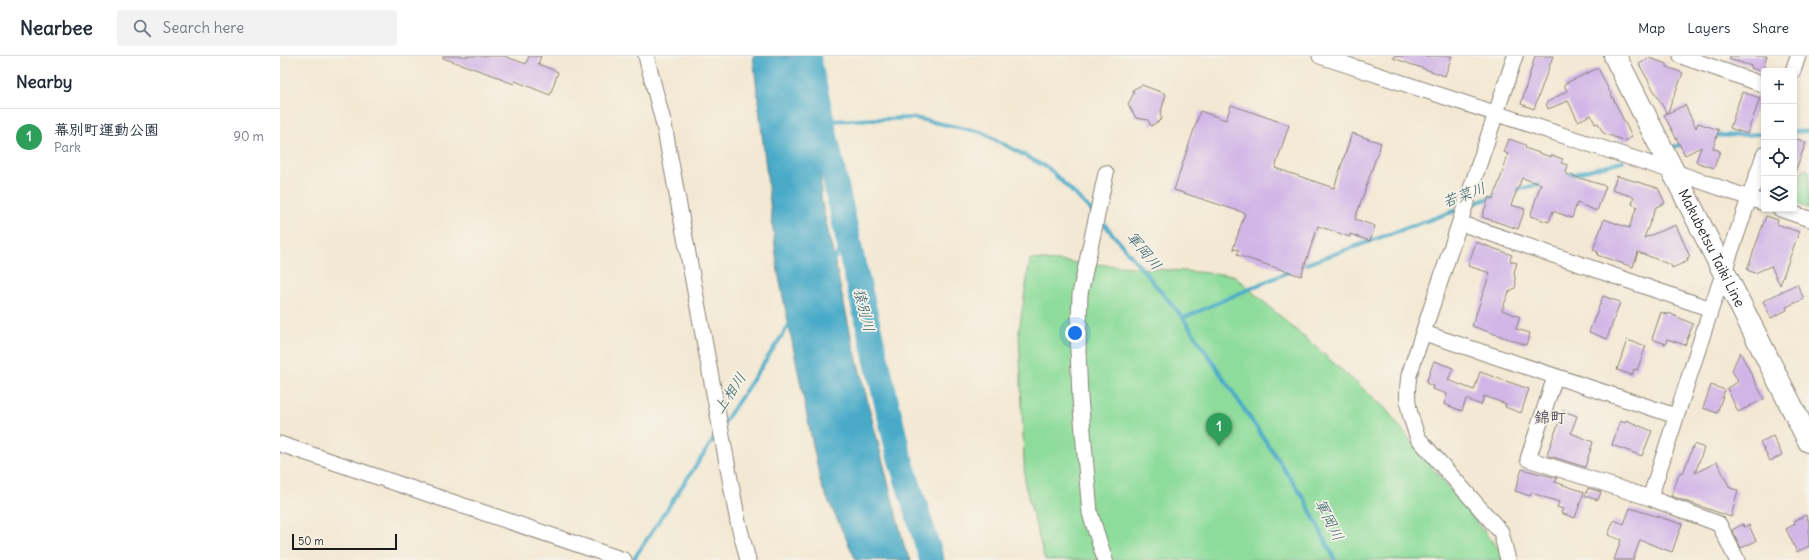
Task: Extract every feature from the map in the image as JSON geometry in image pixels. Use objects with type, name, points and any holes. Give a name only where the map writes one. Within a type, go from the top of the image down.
[{"type":"main road","name":"Makubetsu Taiki Line","points":[[1615,56],[1809,441]]},
{"type":"street","points":[[646,56],[664,125],[738,522],[748,560]]},
{"type":"street","points":[[1320,56],[1496,115],[1672,171],[1761,202]]},
{"type":"street","points":[[1508,560],[1501,532],[1418,438],[1411,420],[1406,396],[1409,375],[1515,56]]},
{"type":"street","points":[[1681,56],[1761,84]]},
{"type":"street","points":[[1794,68],[1798,56]]},
{"type":"street","points":[[1650,498],[1711,309],[1761,164]]},
{"type":"street","points":[[1105,560],[1090,513],[1080,397],[1078,350],[1080,294],[1106,173]]},
{"type":"street","points":[[1789,212],[1809,219]]},
{"type":"street","points":[[1460,223],[1711,309]]},
{"type":"street","points":[[1424,333],[1676,416]]},
{"type":"street","points":[[1555,377],[1528,459],[1650,498],[1719,524],[1737,560]]},
{"type":"street","points":[[280,444],[624,560]]},
{"type":"green space","points":[[1803,169],[1809,171],[1809,208],[1797,204],[1797,184]]},
{"type":"green space","points":[[1030,259],[1233,275],[1384,407],[1507,560],[1045,560],[1025,485],[1019,331]]},
{"type":"water","points":[[753,56],[820,56],[821,199],[851,336],[905,549],[911,560],[856,560],[821,485],[778,272]]},
{"type":"building","points":[[443,56],[504,56],[526,64],[529,56],[541,56],[538,64],[558,72],[550,95],[515,81],[514,84],[500,79],[501,78],[443,58]]},
{"type":"building","points":[[1394,56],[1452,56],[1445,76],[1393,58]]},
{"type":"building","points":[[1535,56],[1553,56],[1534,109],[1521,104]]},
{"type":"building","points":[[1730,56],[1767,56],[1763,68],[1761,68],[1761,72],[1751,68],[1752,66],[1729,59]]},
{"type":"building","points":[[1649,58],[1667,64],[1667,67],[1683,73],[1667,114],[1639,64]]},
{"type":"building","points":[[1598,68],[1632,137],[1625,141],[1603,133],[1598,123],[1595,124],[1591,115],[1578,121],[1568,101],[1548,109],[1546,103],[1567,91],[1564,84]]},
{"type":"building","points":[[1142,85],[1166,94],[1160,115],[1162,119],[1151,126],[1148,120],[1136,118],[1128,104],[1134,93],[1132,90]]},
{"type":"building","points":[[1742,92],[1760,98],[1747,134],[1730,128]]},
{"type":"building","points":[[1231,105],[1289,125],[1275,168],[1334,188],[1352,133],[1381,143],[1355,219],[1375,226],[1370,241],[1350,234],[1350,237],[1318,226],[1301,276],[1237,255],[1239,250],[1233,249],[1245,213],[1174,190],[1200,111],[1226,120]]},
{"type":"building","points":[[1685,105],[1696,128],[1698,123],[1719,130],[1713,148],[1720,151],[1714,168],[1696,162],[1701,147],[1685,155],[1664,115]]},
{"type":"building","points":[[1509,139],[1526,145],[1525,148],[1551,157],[1551,155],[1563,159],[1561,163],[1568,165],[1566,174],[1606,186],[1597,211],[1577,203],[1572,218],[1553,211],[1549,222],[1530,216],[1541,184],[1522,178],[1511,205],[1525,209],[1518,229],[1482,217],[1489,197],[1493,199],[1502,174],[1508,154],[1504,152]]},
{"type":"building","points":[[1797,139],[1806,142],[1797,167]]},
{"type":"building","points":[[1617,176],[1658,188],[1665,203],[1656,207],[1644,238],[1676,225],[1690,257],[1687,258],[1688,261],[1672,268],[1671,265],[1638,252],[1633,267],[1597,255],[1598,252],[1593,250],[1604,219],[1629,228],[1637,206],[1632,204],[1634,197],[1612,190]]},
{"type":"building","points":[[1766,216],[1778,220],[1777,224],[1799,232],[1780,285],[1771,266],[1755,273],[1747,270]]},
{"type":"building","points":[[1476,242],[1512,255],[1510,261],[1517,263],[1514,272],[1516,284],[1515,288],[1509,292],[1502,310],[1520,317],[1516,329],[1530,333],[1526,345],[1472,326],[1490,273],[1468,266]]},
{"type":"building","points":[[1797,284],[1804,299],[1786,307],[1787,310],[1771,318],[1763,301]]},
{"type":"building","points":[[1603,296],[1620,302],[1607,339],[1589,332]]},
{"type":"building","points":[[1661,312],[1668,315],[1669,313],[1693,324],[1685,345],[1667,339],[1666,344],[1652,339]]},
{"type":"building","points":[[1627,340],[1646,346],[1637,370],[1634,369],[1632,375],[1617,370]]},
{"type":"building","points":[[1740,352],[1764,399],[1738,412],[1727,388],[1738,382],[1732,370]]},
{"type":"building","points":[[1434,361],[1453,368],[1448,380],[1474,390],[1480,372],[1529,389],[1521,413],[1505,407],[1506,404],[1484,396],[1481,405],[1466,399],[1462,411],[1444,404],[1447,394],[1432,389],[1433,386],[1426,383]]},
{"type":"building","points":[[1711,385],[1725,390],[1717,413],[1703,408]]},
{"type":"building","points":[[1563,411],[1577,416],[1571,433],[1593,442],[1585,467],[1549,456],[1547,454]]},
{"type":"building","points":[[1626,420],[1652,431],[1642,456],[1612,445],[1620,421],[1625,423]]},
{"type":"building","points":[[1773,436],[1782,455],[1770,461],[1760,442]]},
{"type":"building","points":[[1694,444],[1704,448],[1695,473],[1717,462],[1730,488],[1738,490],[1731,517],[1671,496],[1680,472],[1683,473]]},
{"type":"building","points":[[1522,469],[1557,478],[1555,482],[1584,492],[1575,518],[1561,513],[1563,509],[1557,507],[1559,502],[1532,493],[1530,496],[1515,491]]},
{"type":"building","points":[[1588,488],[1601,492],[1598,500],[1585,496]]},
{"type":"building","points":[[1630,508],[1682,524],[1672,552],[1640,540],[1633,560],[1614,560],[1621,540],[1608,535],[1614,520],[1624,524]]},
{"type":"building","points":[[1806,515],[1809,522],[1809,546],[1797,552],[1786,529],[1795,524],[1794,521]]},
{"type":"building","points":[[1743,524],[1744,527],[1749,525],[1756,541],[1741,548],[1732,530]]},
{"type":"waterway","name":"猿別川","points":[[808,56],[851,253],[899,455],[932,560]]},
{"type":"waterway","name":"軍岡川","points":[[822,121],[914,118],[981,132],[1048,168],[1094,213]]},
{"type":"waterway","name":"若菜川","points":[[1797,132],[1809,131]]},
{"type":"waterway","name":"若菜川","points":[[1712,136],[1761,134]]},
{"type":"waterway","name":"若菜川","points":[[1668,148],[1685,144]]},
{"type":"waterway","name":"若菜川","points":[[1641,156],[1656,152]]},
{"type":"waterway","name":"若菜川","points":[[1566,176],[1623,161]]},
{"type":"waterway","name":"若菜川","points":[[1512,191],[1544,183]]},
{"type":"waterway","name":"若菜川","points":[[1470,205],[1498,195]]},
{"type":"waterway","name":"若菜川","points":[[1301,266],[1460,209]]},
{"type":"waterway","name":"軍岡川","points":[[1100,219],[1183,318],[1305,500],[1335,560]]},
{"type":"waterway","name":"上相川","points":[[831,264],[847,239]]},
{"type":"waterway","name":"若菜川","points":[[1183,318],[1293,270]]},
{"type":"waterway","name":"上相川","points":[[724,423],[791,322]]},
{"type":"waterway","name":"上相川","points":[[633,560],[717,434]]},
{"type":"place","name":"幕別町運動公園","points":[[1219,446]]},
{"type":"district","name":"錦町","points":[[1550,417]]}]
